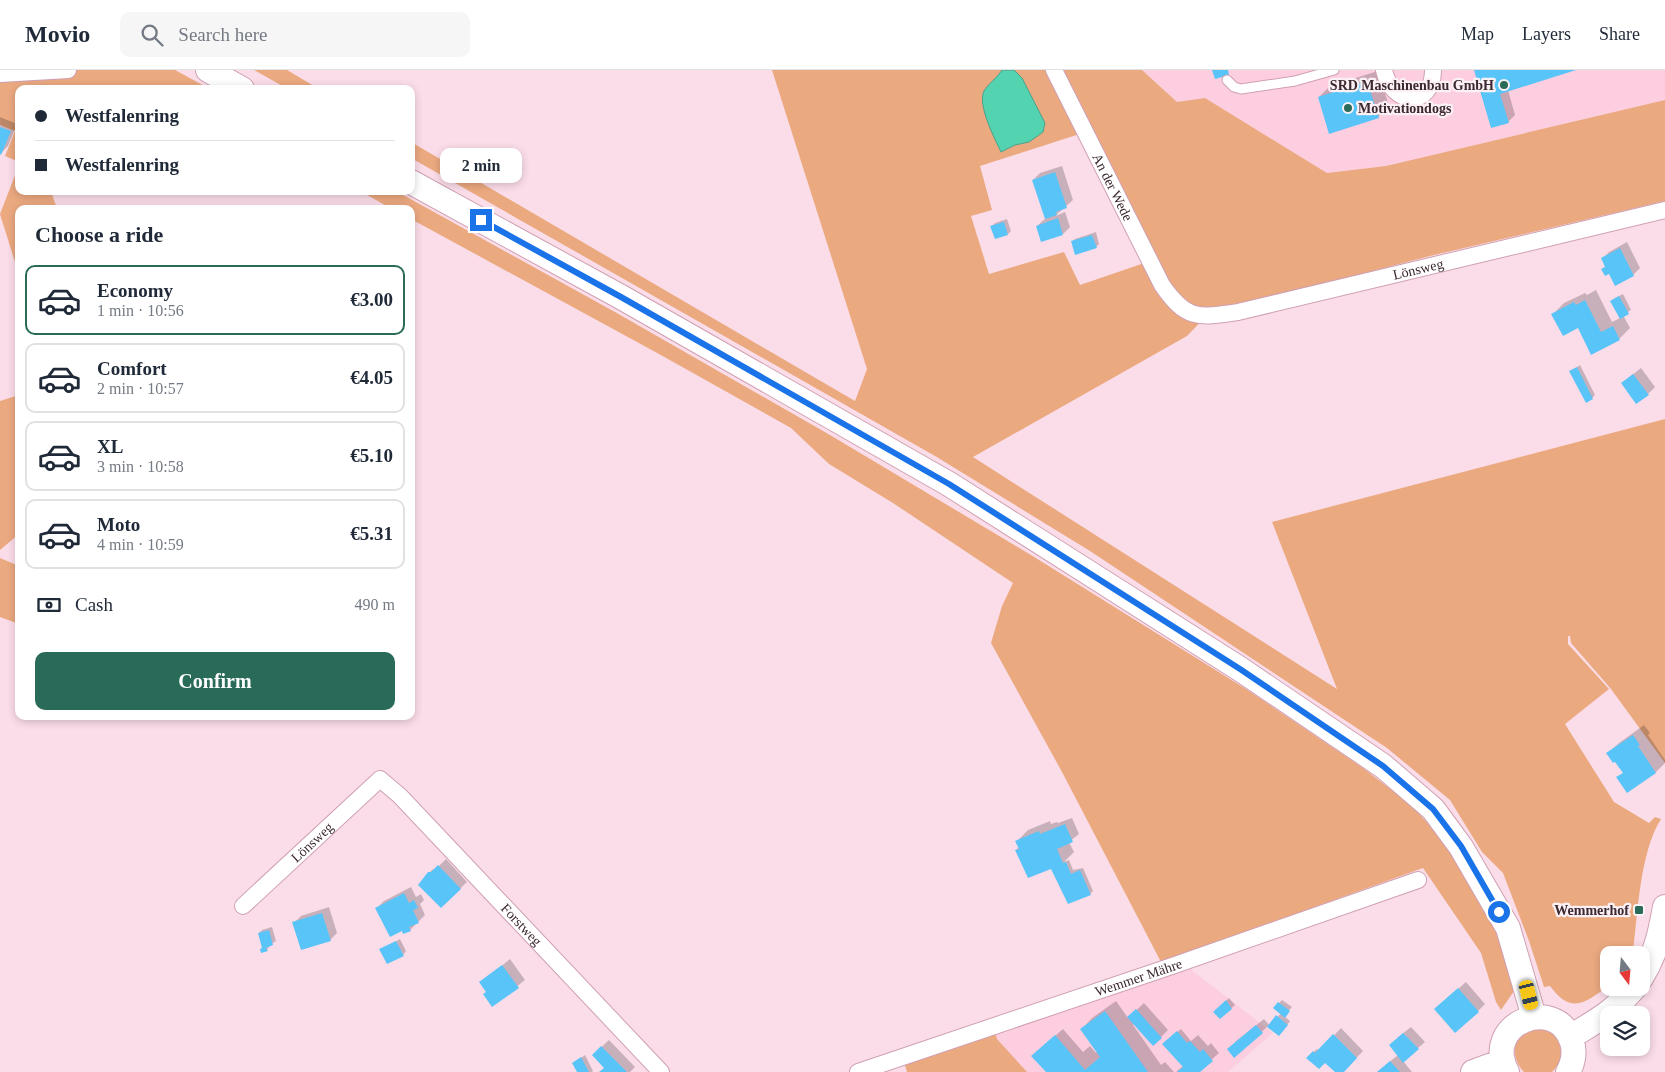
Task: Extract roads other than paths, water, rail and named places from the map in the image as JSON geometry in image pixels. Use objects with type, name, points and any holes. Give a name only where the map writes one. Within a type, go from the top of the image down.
[{"type":"main road","points":[[208,70],[235,85]]},
{"type":"main road","points":[[415,184],[621,297],[949,484],[1240,669],[1383,766],[1433,809],[1461,846],[1508,928],[1534,1017]]},
{"type":"main road","points":[[1650,963],[1659,942],[1665,907]]},
{"type":"main road","points":[[1570,1037],[1602,1018],[1627,996]]},
{"type":"main road","points":[[1473,1072],[1505,1067],[1502,1051],[1508,1032],[1515,1024],[1524,1019],[1534,1017],[1551,1019],[1565,1029],[1570,1037],[1574,1048],[1573,1060],[1568,1072]]},
{"type":"street","points":[[0,74],[68,70]]},
{"type":"street","name":"An der Wede","points":[[1054,70],[1162,284],[1174,302]]},
{"type":"street","points":[[1384,70],[1391,88],[1398,95],[1408,98],[1419,96],[1426,91],[1433,80],[1432,70]]},
{"type":"street","name":"Lönsweg","points":[[1174,302],[1190,314],[1213,316],[1238,312],[1665,210]]},
{"type":"street","name":"Lönsweg","points":[[243,906],[380,779]]},
{"type":"street","name":"Forstweg","points":[[380,779],[400,796],[661,1072]]},
{"type":"street","name":"Wemmer Mähre","points":[[858,1072],[1181,963],[1418,880]]},
{"type":"lane","points":[[1228,80],[1234,87],[1241,88],[1295,81],[1334,70]]},
{"type":"place","name":"SRD Maschinenbau GmbH","points":[[1504,85]]},
{"type":"place","name":"Motivationdogs","points":[[1348,108]]},
{"type":"place","name":"Wemmerhof","points":[[1639,910]]}]
